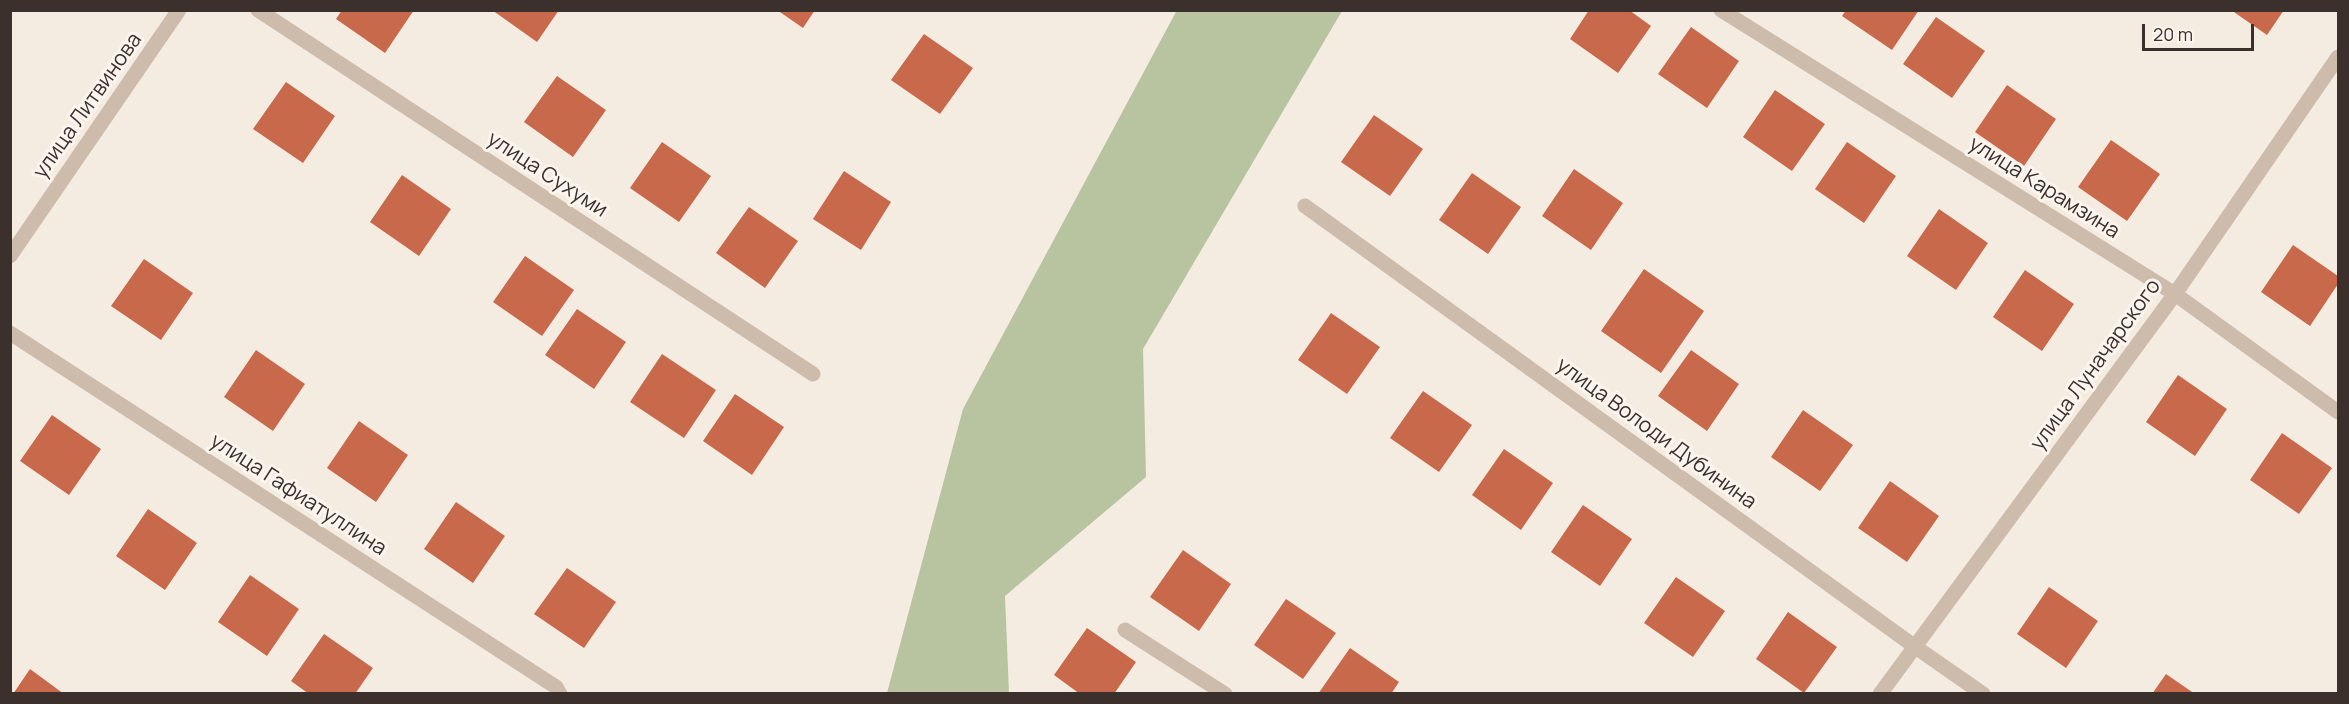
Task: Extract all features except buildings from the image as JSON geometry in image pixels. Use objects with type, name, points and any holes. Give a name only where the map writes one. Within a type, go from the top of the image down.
[{"type":"street","name":"улица Литвинова","points":[[10,256],[179,10]]},
{"type":"street","name":"улица Сухуми","points":[[258,10],[813,374]]},
{"type":"street","name":"улица Карамзина","points":[[1721,10],[2175,294],[2338,412]]},
{"type":"street","name":"улица Луначарского","points":[[1880,693],[2175,294],[2338,57]]},
{"type":"street","name":"улица Володи Дубинина","points":[[1305,206],[1914,646],[1983,693]]},
{"type":"street","name":"улица Гафиатуллина","points":[[10,333],[556,687],[560,693]]},
{"type":"street","points":[[1125,630],[1225,693]]},
{"type":"green space","points":[[1177,10],[1342,11],[1143,349],[1146,477],[1005,596],[1009,693],[887,693],[963,409]]}]
